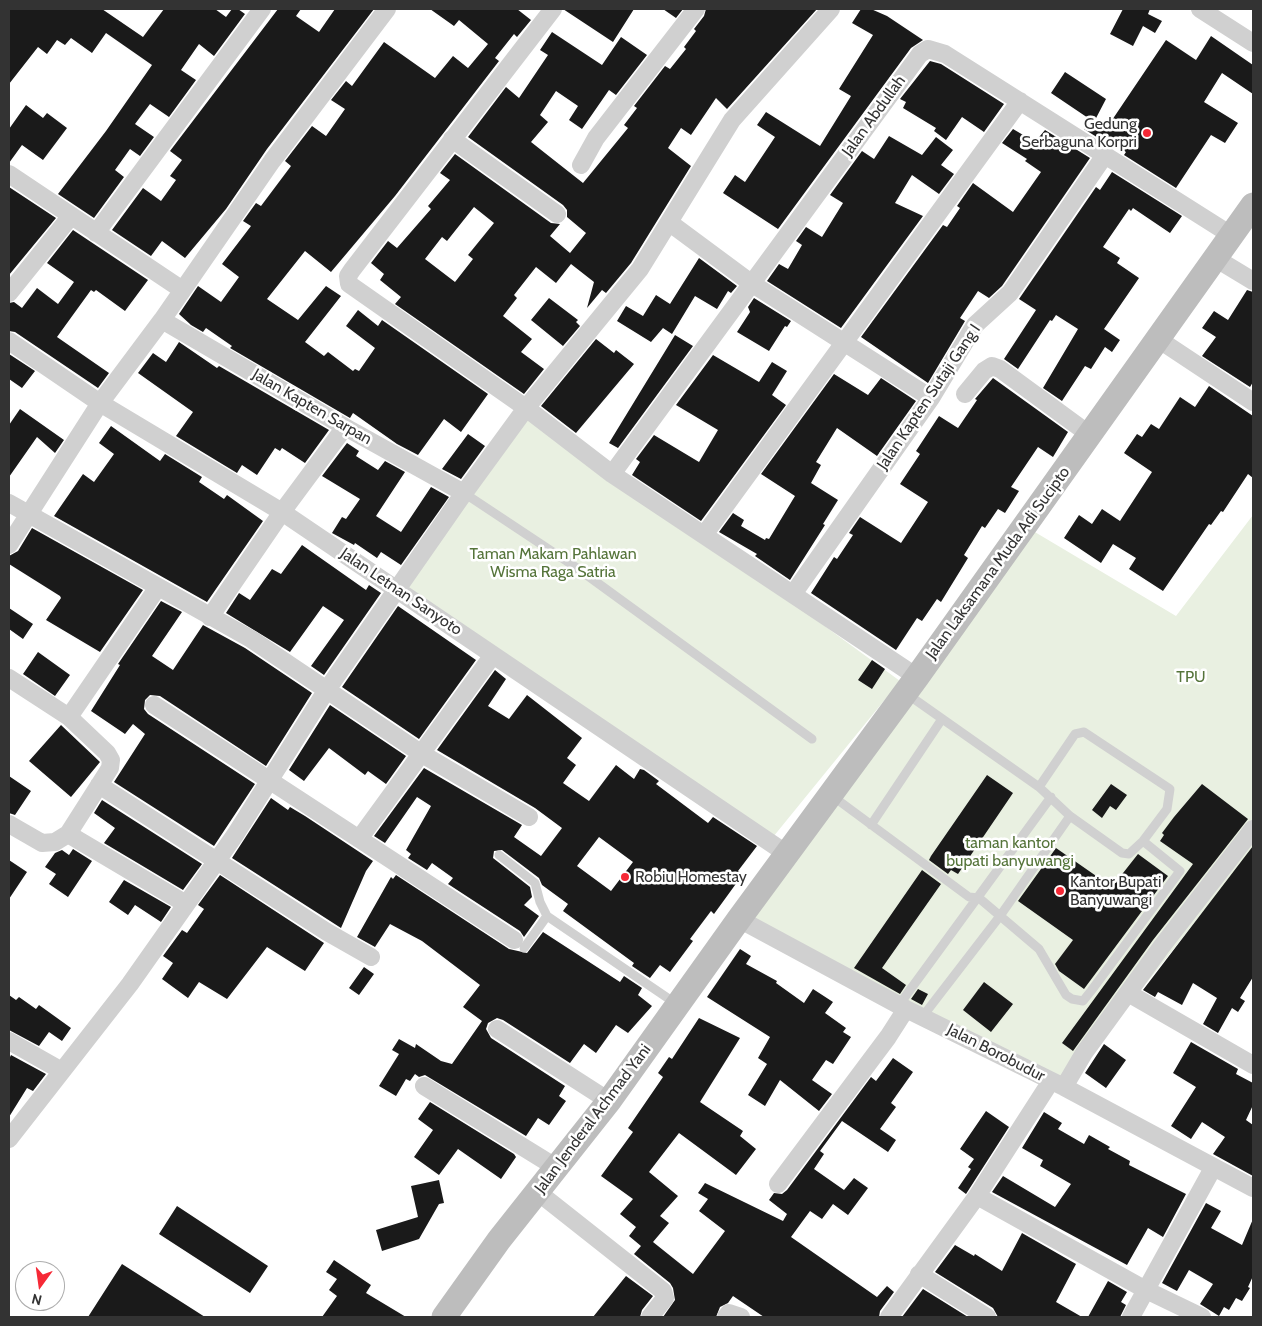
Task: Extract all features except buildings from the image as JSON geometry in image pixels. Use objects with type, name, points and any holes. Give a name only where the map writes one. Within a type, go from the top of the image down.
[{"type":"main road","name":"Jalan Laksamana Muda Adi Sucipto","points":[[739,918],[911,685],[1253,204]]},
{"type":"main road","name":"Jalan Jenderal Achmad Yani","points":[[444,1317],[499,1240],[609,1102],[739,918]]},
{"type":"street","points":[[96,233],[262,9]]},
{"type":"street","points":[[9,545],[100,403],[162,320],[181,289],[272,161],[387,9]]},
{"type":"street","points":[[553,9],[352,270],[348,276],[349,284],[526,408],[612,474],[793,594],[911,685]]},
{"type":"street","points":[[581,166],[596,138],[696,9]]},
{"type":"street","points":[[9,1139],[130,984],[217,861],[271,780],[326,691],[464,493],[526,408],[640,269],[732,120],[831,9]]},
{"type":"street","points":[[1200,9],[1253,43]]},
{"type":"street","name":"Jalan Abdullah","points":[[612,474],[920,54],[928,49],[945,54],[1231,235]]},
{"type":"street","points":[[704,535],[827,364],[846,344],[1020,101]]},
{"type":"street","points":[[452,139],[557,214]]},
{"type":"street","name":"Jalan Kapten Sutaji Gang I","points":[[793,594],[931,398],[975,326],[1010,293],[1105,156]]},
{"type":"street","points":[[9,174],[181,289]]},
{"type":"street","points":[[9,293],[71,216]]},
{"type":"street","points":[[670,223],[751,283],[931,398]]},
{"type":"street","points":[[1215,258],[1253,281]]},
{"type":"street","name":"Jalan Kapten Sarpan","points":[[162,320],[345,427],[464,493]]},
{"type":"street","points":[[1158,339],[1253,402]]},
{"type":"street","name":"Jalan Letnan Sanyoto","points":[[9,341],[100,403],[282,512],[787,854]]},
{"type":"street","points":[[965,394],[984,371],[992,366],[1000,369],[1090,435]]},
{"type":"street","points":[[210,617],[282,512],[345,427]]},
{"type":"street","points":[[9,502],[29,516],[251,639],[422,754],[529,817]]},
{"type":"street","points":[[69,717],[158,587]]},
{"type":"street","points":[[359,839],[494,655]]},
{"type":"street","points":[[9,678],[69,717],[107,753],[111,760],[110,768],[68,834],[49,844],[42,843],[9,826]]},
{"type":"street","points":[[154,705],[519,944]]},
{"type":"street","points":[[99,785],[371,957]]},
{"type":"street","points":[[889,1317],[1058,1084],[1084,1053],[1162,946],[1253,829]]},
{"type":"street","points":[[68,834],[186,904]]},
{"type":"street","name":"Jalan Borobudur","points":[[739,918],[903,1007],[1058,1084],[1253,1188]]},
{"type":"street","points":[[1128,993],[1253,1066]]},
{"type":"street","points":[[778,1184],[888,1037],[903,1007]]},
{"type":"street","points":[[497,1029],[609,1102]]},
{"type":"street","points":[[9,1041],[62,1071]]},
{"type":"street","points":[[424,1086],[557,1168]]},
{"type":"street","points":[[1131,1317],[1213,1168]]},
{"type":"street","points":[[539,1192],[663,1291],[665,1298],[650,1317]]},
{"type":"street","points":[[977,1196],[1146,1290],[1202,1317]]},
{"type":"street","points":[[919,1274],[987,1317]]},
{"type":"street","points":[[726,1317],[729,1313],[741,1317]]},
{"type":"lane","points":[[464,493],[577,568],[812,739]]},
{"type":"lane","points":[[911,685],[942,719],[1040,787],[1070,816],[1122,853],[1130,854],[1143,841],[1167,809],[1170,789],[1084,732],[1075,734],[1040,787]]},
{"type":"lane","points":[[871,825],[942,719]]},
{"type":"lane","points":[[830,795],[969,897],[979,898],[1038,950],[1048,963],[1055,980],[1066,995],[1072,999],[1083,1001],[1180,871],[1143,841]]},
{"type":"lane","points":[[903,1007],[1051,798]]},
{"type":"lane","points":[[923,1016],[1000,916],[1070,816]]},
{"type":"lane","points":[[499,855],[535,883],[540,902],[547,916],[678,1005]]},
{"type":"lane","points":[[519,944],[547,916]]},
{"type":"green space","name":"Taman Makam Pahlawan Wisma Raga Satria","points":[[526,408],[900,681],[769,842],[397,588]]},
{"type":"green space","name":"taman kantor bupati banyuwangi","points":[[1253,515],[1253,849],[1064,1087],[739,919],[1018,522],[1176,616]]},
{"type":"place","name":"Gedung Serbaguna Korpri","points":[[1147,133]]},
{"type":"place","name":"Robiu Homestay","points":[[625,877]]},
{"type":"place","name":"Kantor Bupati Banyuwangi","points":[[1060,891]]},
{"type":"park label","name":"TPU","points":[[1191,677]]}]
